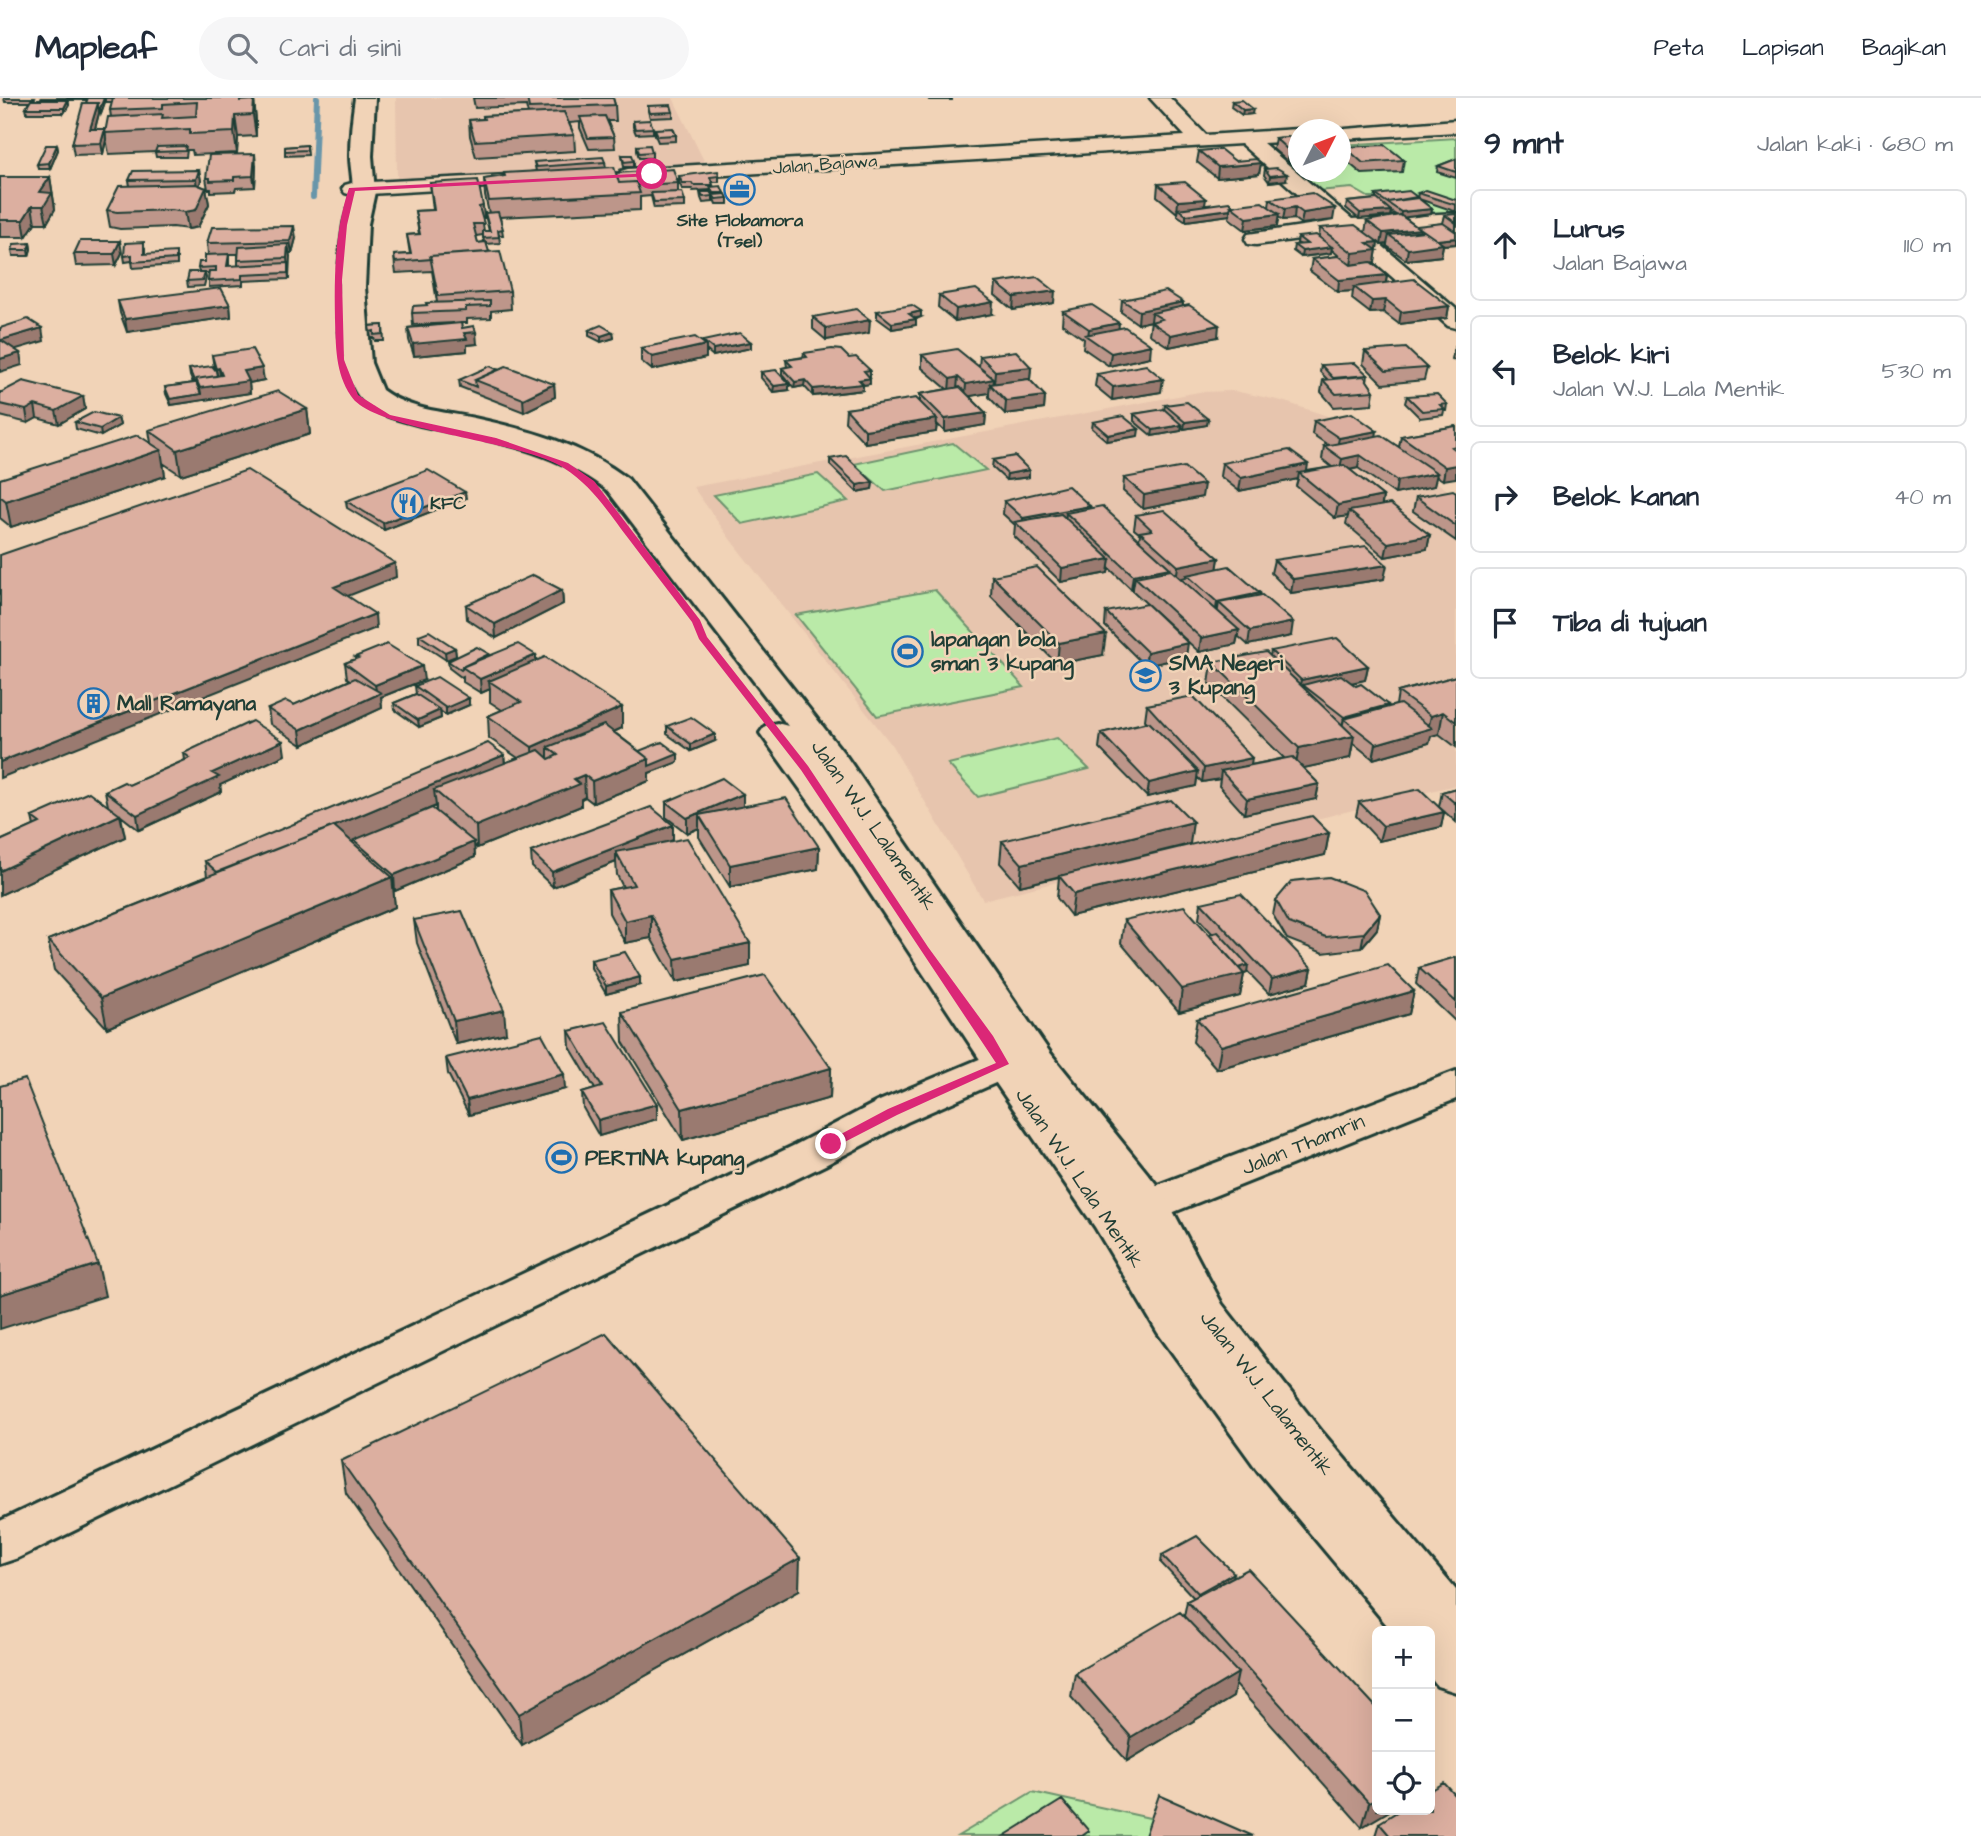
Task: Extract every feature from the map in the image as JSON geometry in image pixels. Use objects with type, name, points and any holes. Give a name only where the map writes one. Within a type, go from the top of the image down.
[{"type":"main road","name":"Jalan W.J. Lala Mentik","points":[[352,98],[348,153],[358,189],[344,225],[338,280],[337,326],[340,360],[355,397],[387,417],[493,440],[541,454],[565,465],[591,483],[696,622],[702,637],[805,769],[988,1039],[1020,1064],[1130,1210],[1174,1321],[1275,1458],[1419,1626]]},
{"type":"main road","points":[[358,189],[365,98]]},
{"type":"main road","points":[[0,1544],[797,1161],[892,1112],[1020,1064]]},
{"type":"main road","name":"Jalan Thamrin","points":[[1130,1210],[1456,1084]]},
{"type":"main road","name":"Jalan W.J. Lalamentik","points":[[1130,1210],[1204,1314],[1305,1445],[1456,1626]]},
{"type":"main road","points":[[1435,1646],[1456,1670]]},
{"type":"street","points":[[1147,98],[1191,141]]},
{"type":"street","points":[[1159,98],[1191,141]]},
{"type":"street","points":[[1351,132],[1456,126]]},
{"type":"street","name":"Jalan Bajawa","points":[[609,176],[1288,136]]},
{"type":"street","points":[[1246,138],[1304,192],[1348,226],[1456,321]]},
{"type":"street","points":[[358,189],[554,179]]},
{"type":"street","points":[[1256,239],[1348,226],[1456,219]]},
{"type":"shaded area","points":[[396,98],[673,98],[706,165],[397,179]]},
{"type":"shaded area","name":"SMA Negeri 3 Kupang","points":[[1234,391],[1282,401],[1355,425],[1456,496],[1456,785],[983,900],[891,744],[730,539],[693,487],[1199,392]]},
{"type":"green space","points":[[1456,138],[1456,214],[1434,213],[1408,197],[1368,197],[1352,188],[1317,191],[1306,182],[1351,182],[1351,144]]},
{"type":"green space","points":[[1288,149],[1288,168],[1265,150]]},
{"type":"green space","points":[[953,443],[986,470],[885,491],[854,464]]},
{"type":"green space","points":[[818,474],[848,501],[742,524],[714,495]]},
{"type":"green space","name":"lapangan bola sman 3 kupang","points":[[935,590],[1024,687],[877,716],[796,615]]},
{"type":"green space","points":[[1057,738],[1089,769],[978,797],[948,764]]},
{"type":"green space","points":[[1032,1792],[1154,1819],[1192,1836],[958,1836]]},
{"type":"building","points":[[88,98],[104,98],[98,108],[98,103],[86,103]]},
{"type":"building","points":[[113,98],[240,98],[240,101],[254,100],[253,115],[235,116],[234,132],[190,134],[190,129],[105,133],[108,117],[163,114],[162,118],[196,116],[197,102],[163,104],[163,108],[110,110]]},
{"type":"building","points":[[527,98],[613,98],[615,105],[529,108]]},
{"type":"building","points":[[31,100],[68,100],[64,108],[26,108]]},
{"type":"building","points":[[1242,100],[1253,109],[1243,110],[1232,101]]},
{"type":"building","points":[[83,103],[98,103],[90,129],[105,129],[101,143],[72,144]]},
{"type":"building","points":[[671,105],[673,112],[650,113],[648,106]]},
{"type":"building","points":[[564,112],[574,135],[475,141],[469,120],[484,119],[483,116]]},
{"type":"building","points":[[605,116],[614,137],[588,138],[580,117]]},
{"type":"building","points":[[650,120],[653,128],[635,129],[633,121]]},
{"type":"building","points":[[673,128],[676,135],[658,136],[655,129]]},
{"type":"building","points":[[1288,137],[1288,150],[1275,138]]},
{"type":"building","points":[[46,145],[57,145],[49,163],[37,164]]},
{"type":"building","points":[[307,145],[307,150],[285,151],[285,147]]},
{"type":"building","points":[[650,145],[652,152],[639,153],[637,146]]},
{"type":"building","points":[[1385,145],[1404,160],[1363,163],[1351,152],[1351,147]]},
{"type":"building","points":[[186,146],[185,151],[155,152],[157,147]]},
{"type":"building","points":[[1220,149],[1235,161],[1256,159],[1261,163],[1218,167],[1199,151]]},
{"type":"building","points":[[255,154],[253,176],[234,177],[234,180],[210,181],[210,178],[206,178],[209,155]]},
{"type":"building","points":[[622,155],[632,155],[634,161],[624,162]]},
{"type":"building","points":[[603,157],[605,162],[536,167],[534,162]]},
{"type":"building","points":[[1456,159],[1456,172],[1438,166]]},
{"type":"building","points":[[614,167],[619,183],[636,182],[640,193],[489,201],[484,179],[505,176],[504,173]]},
{"type":"building","points":[[1277,168],[1287,174],[1270,176],[1265,169]]},
{"type":"building","points":[[673,169],[678,183],[619,183],[616,173]]},
{"type":"building","points":[[199,170],[196,179],[129,180],[133,171]]},
{"type":"building","points":[[718,171],[719,176],[710,177],[713,185],[682,183],[679,176]]},
{"type":"building","points":[[0,177],[50,177],[40,192],[52,193],[44,206],[32,206],[23,220],[0,220]]},
{"type":"building","points":[[478,180],[483,206],[479,207],[484,224],[473,224],[478,243],[486,242],[489,252],[430,256],[431,259],[395,262],[394,255],[411,254],[407,235],[420,234],[415,211],[434,210],[430,183]]},
{"type":"building","points":[[1185,182],[1206,199],[1178,201],[1158,184]]},
{"type":"building","points":[[196,184],[206,188],[196,210],[107,210],[119,186]]},
{"type":"building","points":[[721,186],[724,193],[713,193],[710,187]]},
{"type":"building","points":[[1426,190],[1456,200],[1456,205],[1418,193]]},
{"type":"building","points":[[1409,191],[1417,197],[1388,202],[1418,198],[1432,209],[1401,212],[1376,195]]},
{"type":"building","points":[[682,192],[685,201],[654,202],[651,193]]},
{"type":"building","points":[[700,192],[710,192],[713,196],[703,197]]},
{"type":"building","points":[[1312,193],[1335,208],[1303,213],[1295,207],[1285,209],[1270,199]]},
{"type":"building","points":[[726,194],[728,198],[716,199],[713,195]]},
{"type":"building","points":[[1377,199],[1391,211],[1360,213],[1347,202]]},
{"type":"building","points":[[1229,202],[1234,206],[1230,209],[1186,215],[1178,209]]},
{"type":"building","points":[[1262,202],[1279,214],[1247,218],[1231,206]]},
{"type":"building","points":[[498,212],[503,229],[498,230],[499,237],[483,238],[483,231],[490,231],[485,213]]},
{"type":"building","points":[[1456,214],[1456,223],[1445,215]]},
{"type":"building","points":[[1400,215],[1420,229],[1383,233],[1367,221]]},
{"type":"building","points":[[1443,223],[1456,232],[1456,238],[1437,240],[1417,226]]},
{"type":"building","points":[[1355,225],[1378,242],[1367,243],[1377,250],[1353,253],[1320,228]]},
{"type":"building","points":[[294,226],[290,241],[207,243],[212,227]]},
{"type":"building","points":[[1424,231],[1443,244],[1408,249],[1389,235]]},
{"type":"building","points":[[1316,235],[1332,247],[1302,251],[1294,245],[1307,244],[1298,237]]},
{"type":"building","points":[[80,241],[120,241],[114,254],[74,254]]},
{"type":"building","points":[[144,242],[144,254],[176,252],[176,259],[132,262],[132,255],[124,256],[125,243]]},
{"type":"building","points":[[30,243],[28,250],[12,250],[14,244]]},
{"type":"building","points":[[288,244],[287,258],[238,260],[239,247]]},
{"type":"building","points":[[500,251],[510,291],[438,296],[430,256]]},
{"type":"building","points":[[229,254],[227,266],[288,263],[288,273],[242,275],[242,279],[208,281],[209,271],[216,271],[216,267],[198,268],[199,262],[205,262],[205,255]]},
{"type":"building","points":[[1339,256],[1351,265],[1371,262],[1387,275],[1339,280],[1312,259]]},
{"type":"building","points":[[189,272],[205,272],[203,280],[187,281]]},
{"type":"building","points":[[1037,277],[1055,291],[1014,297],[996,283]]},
{"type":"building","points":[[1414,279],[1449,306],[1401,312],[1386,300],[1372,301],[1354,287]]},
{"type":"building","points":[[221,288],[230,305],[125,319],[118,301]]},
{"type":"building","points":[[976,289],[993,302],[956,309],[939,295]]},
{"type":"building","points":[[1166,291],[1183,302],[1139,311],[1122,300]]},
{"type":"building","points":[[490,301],[490,306],[466,307],[466,311],[412,313],[413,306],[427,305],[426,303]]},
{"type":"building","points":[[912,305],[921,311],[909,314],[916,319],[892,323],[877,311]]},
{"type":"building","points":[[1092,305],[1119,323],[1089,329],[1063,311]]},
{"type":"building","points":[[1189,305],[1219,325],[1171,335],[1151,322],[1162,319],[1152,313]]},
{"type":"building","points":[[856,309],[870,320],[826,328],[813,317]]},
{"type":"building","points":[[28,319],[42,328],[1,340],[20,353],[0,359],[0,328]]},
{"type":"building","points":[[461,323],[462,328],[474,326],[476,332],[464,333],[467,339],[413,344],[408,328]]},
{"type":"building","points":[[383,325],[383,334],[374,335],[374,331],[370,332],[369,326]]},
{"type":"building","points":[[601,325],[613,332],[601,336],[589,330]]},
{"type":"building","points":[[1125,327],[1151,345],[1111,353],[1085,335]]},
{"type":"building","points":[[740,333],[751,342],[713,349],[703,341]]},
{"type":"building","points":[[695,337],[706,345],[652,357],[641,348]]},
{"type":"building","points":[[1406,348],[1427,368],[1386,371],[1365,351]]},
{"type":"building","points":[[252,349],[262,368],[244,371],[249,381],[200,388],[196,379],[222,375],[219,368],[216,369],[212,355]]},
{"type":"building","points":[[957,349],[994,379],[966,384],[958,377],[950,379],[922,355]]},
{"type":"building","points":[[841,350],[849,358],[856,357],[870,370],[864,371],[870,378],[859,380],[863,384],[813,389],[805,380],[795,382],[782,368],[792,366],[786,360],[807,357],[804,353]]},
{"type":"building","points":[[1016,351],[1031,367],[995,371],[980,356]]},
{"type":"building","points":[[1355,363],[1368,375],[1333,378],[1321,365]]},
{"type":"building","points":[[1146,365],[1163,379],[1113,387],[1097,374]]},
{"type":"building","points":[[212,366],[217,376],[196,379],[201,394],[170,399],[165,387],[195,383],[189,369]]},
{"type":"building","points":[[490,366],[499,370],[475,380],[476,387],[459,380]]},
{"type":"building","points":[[506,366],[554,384],[523,399],[475,380]]},
{"type":"building","points":[[776,370],[789,384],[774,386],[761,372]]},
{"type":"building","points":[[1364,376],[1374,391],[1336,394],[1323,380]]},
{"type":"building","points":[[1029,379],[1045,396],[1006,401],[990,384]]},
{"type":"building","points":[[23,381],[83,396],[56,411],[35,405],[26,410],[0,404],[0,392]]},
{"type":"building","points":[[960,387],[986,413],[945,419],[920,394]]},
{"type":"building","points":[[278,391],[307,409],[177,450],[149,430]]},
{"type":"building","points":[[1437,394],[1447,404],[1440,405],[1444,409],[1422,411],[1407,396]]},
{"type":"building","points":[[916,398],[937,419],[865,430],[846,409]]},
{"type":"building","points":[[1187,402],[1208,419],[1185,422],[1165,405]]},
{"type":"building","points":[[1164,409],[1182,425],[1153,430],[1134,414]]},
{"type":"building","points":[[94,412],[118,418],[100,429],[75,422]]},
{"type":"building","points":[[1352,413],[1377,431],[1339,438],[1314,421]]},
{"type":"building","points":[[1123,416],[1139,429],[1108,435],[1093,422]]},
{"type":"building","points":[[1456,426],[1456,446],[1452,447],[1456,450],[1456,465],[1445,467],[1401,436]]},
{"type":"building","points":[[138,435],[161,450],[6,501],[0,496],[0,479]]},
{"type":"building","points":[[1381,435],[1437,473],[1397,481],[1360,455],[1342,459],[1324,446]]},
{"type":"building","points":[[1289,450],[1308,464],[1241,478],[1222,463]]},
{"type":"building","points":[[846,456],[873,482],[857,485],[830,459]]},
{"type":"building","points":[[1015,456],[1029,470],[1007,474],[993,460]]},
{"type":"building","points":[[1344,465],[1383,496],[1338,505],[1299,473]]},
{"type":"building","points":[[1184,467],[1204,484],[1144,495],[1124,478]]},
{"type":"building","name":"Mall Ramayana","points":[[247,470],[395,563],[334,587],[375,614],[0,762],[0,555]]},
{"type":"building","name":"KFC","points":[[428,470],[465,492],[383,523],[346,501]]},
{"type":"building","points":[[1068,486],[1090,506],[1023,518],[1004,501]]},
{"type":"building","points":[[1453,490],[1456,492],[1456,526],[1416,497]]},
{"type":"building","points":[[1390,504],[1430,535],[1388,543],[1349,511]]},
{"type":"building","points":[[1102,506],[1170,568],[1133,575],[1066,513]]},
{"type":"building","points":[[1164,510],[1219,558],[1178,566],[1140,532],[1152,530],[1136,515]]},
{"type":"building","points":[[1061,514],[1110,559],[1062,568],[1015,522]]},
{"type":"building","points":[[1366,546],[1387,565],[1293,579],[1274,560]]},
{"type":"building","points":[[1229,566],[1260,593],[1217,602],[1187,575]]},
{"type":"building","points":[[1037,567],[1106,634],[1059,643],[992,576]]},
{"type":"building","points":[[1171,570],[1239,630],[1201,638],[1135,577]]},
{"type":"building","points":[[533,575],[562,590],[495,624],[466,605]]},
{"type":"building","points":[[1262,595],[1293,622],[1250,631],[1219,603]]},
{"type":"building","points":[[1147,604],[1188,643],[1147,652],[1106,612]]},
{"type":"building","points":[[429,631],[455,648],[445,652],[419,635]]},
{"type":"building","points":[[1337,638],[1368,666],[1301,680],[1271,651]]},
{"type":"building","points":[[387,644],[422,666],[375,685],[345,663],[358,658],[355,657]]},
{"type":"building","points":[[518,644],[536,655],[480,679],[462,667]]},
{"type":"building","points":[[477,647],[489,654],[462,667],[461,670],[448,661]]},
{"type":"building","points":[[1266,652],[1354,736],[1299,748],[1212,662]]},
{"type":"building","points":[[545,657],[622,707],[532,747],[488,716],[521,702],[489,681]]},
{"type":"building","points":[[1341,675],[1356,686],[1361,684],[1388,705],[1344,717],[1303,685]]},
{"type":"building","points":[[1456,676],[1456,722],[1443,712],[1431,716],[1398,692]]},
{"type":"building","points":[[437,677],[469,698],[446,708],[415,686]]},
{"type":"building","points":[[355,678],[381,693],[300,730],[268,709],[286,701],[294,705]]},
{"type":"building","points":[[416,694],[440,710],[418,720],[394,703]]},
{"type":"building","points":[[1193,696],[1252,758],[1204,768],[1147,705]]},
{"type":"building","points":[[1400,704],[1432,728],[1376,744],[1344,719]]},
{"type":"building","points":[[691,717],[715,734],[691,744],[667,726]]},
{"type":"building","points":[[252,721],[283,741],[212,773],[219,777],[137,815],[105,791],[124,782],[129,785],[190,758],[184,753]]},
{"type":"building","points":[[1149,722],[1198,771],[1149,783],[1101,733]]},
{"type":"building","points":[[604,725],[649,759],[592,781],[584,775],[574,779],[580,784],[476,826],[434,790],[539,750],[549,759],[558,755],[548,747]]},
{"type":"building","points":[[662,742],[678,754],[649,766],[649,759],[639,751]]},
{"type":"building","points":[[488,743],[504,755],[217,872],[205,861]]},
{"type":"building","points":[[1292,757],[1319,784],[1247,799],[1221,771]]},
{"type":"building","points":[[722,778],[743,794],[687,818],[666,802]]},
{"type":"building","points":[[1456,788],[1456,804],[1442,792]]},
{"type":"building","points":[[1420,789],[1444,812],[1383,826],[1359,802]]},
{"type":"building","points":[[89,792],[120,815],[0,871],[0,841],[40,823],[32,817]]},
{"type":"building","points":[[786,798],[819,847],[730,865],[699,815]]},
{"type":"building","points":[[1171,800],[1193,822],[1022,864],[1002,841]]},
{"type":"building","points":[[651,807],[673,825],[552,872],[531,852]]},
{"type":"building","points":[[432,808],[474,842],[394,875],[354,840]]},
{"type":"building","points":[[1312,816],[1329,833],[1074,894],[1059,876]]},
{"type":"building","points":[[334,826],[392,877],[101,998],[48,940]]},
{"type":"building","points":[[687,838],[750,943],[675,959],[651,915],[625,921],[608,890],[634,885],[616,852]]},
{"type":"building","points":[[1329,877],[1365,891],[1380,914],[1364,933],[1326,937],[1289,923],[1276,900],[1292,881]]},
{"type":"building","points":[[1241,894],[1312,968],[1272,979],[1201,903]]},
{"type":"building","points":[[1184,906],[1244,974],[1182,989],[1124,920]]},
{"type":"building","points":[[462,911],[504,1010],[454,1021],[414,920]]},
{"type":"building","points":[[1218,932],[1248,965],[1239,968],[1209,934]]},
{"type":"building","points":[[625,952],[640,977],[606,986],[591,960]]},
{"type":"building","points":[[1456,957],[1456,1002],[1419,968]]},
{"type":"building","points":[[1388,965],[1414,991],[1221,1046],[1197,1019]]},
{"type":"building","points":[[765,975],[831,1068],[682,1109],[622,1012]]},
{"type":"building","points":[[606,1022],[657,1104],[598,1120],[582,1093],[602,1087],[569,1031]]},
{"type":"building","points":[[542,1034],[564,1074],[467,1100],[446,1058]]},
{"type":"building","points":[[25,1079],[98,1264],[0,1295],[0,1086]]},
{"type":"building","points":[[606,1333],[800,1558],[519,1714],[341,1461]]},
{"type":"building","points":[[1197,1536],[1234,1573],[1198,1593],[1162,1555]]},
{"type":"building","points":[[1248,1569],[1372,1703],[1372,1801],[1369,1803],[1187,1601]]},
{"type":"building","points":[[1180,1612],[1238,1673],[1131,1737],[1075,1673]]},
{"type":"building","points":[[1444,1783],[1456,1796],[1456,1836],[1390,1836],[1379,1823],[1392,1815],[1435,1815],[1435,1788]]},
{"type":"building","points":[[1159,1795],[1253,1836],[1145,1836]]},
{"type":"building","points":[[1062,1800],[1089,1831],[1082,1836],[1004,1836]]},
{"type":"waterway","points":[[313,197],[317,98]]},
{"type":"place","name":"Site Flobamora (Tsel)","points":[[740,189]]},
{"type":"place","name":"KFC","points":[[407,503]]},
{"type":"place","name":"lapangan bola sman 3 kupang","points":[[908,651]]},
{"type":"place","name":"SMA Negeri 3 Kupang","points":[[1146,675]]},
{"type":"place","name":"Mall Ramayana","points":[[94,703]]},
{"type":"place","name":"PERTINA kupang","points":[[562,1158]]},
{"type":"route","points":[[652,174],[352,190],[344,225],[338,280],[337,326],[340,360],[348,386],[355,397],[387,417],[493,440],[541,454],[565,465],[591,483],[696,622],[702,637],[805,769],[1003,1064],[892,1112],[831,1144]]}]
